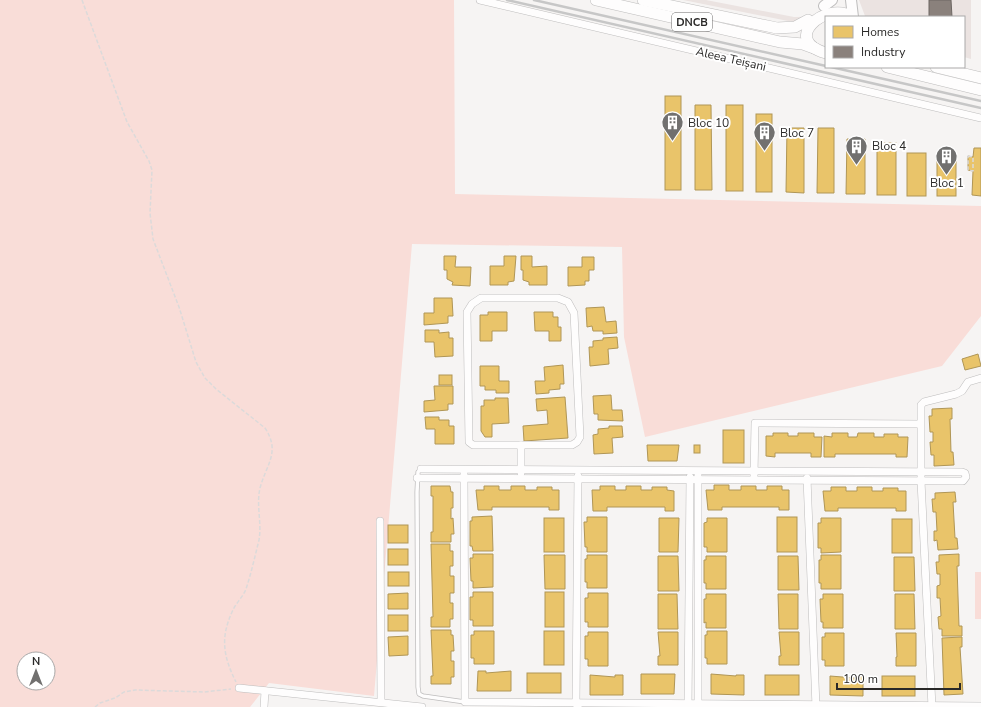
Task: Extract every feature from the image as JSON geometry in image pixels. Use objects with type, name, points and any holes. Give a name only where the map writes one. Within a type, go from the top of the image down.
[{"type":"main road","name":"DNCB","points":[[596,0],[780,42],[803,44],[825,53]]},
{"type":"main road","name":"DNCB","points":[[643,0],[777,28],[795,27],[808,20],[817,9],[828,3],[844,8],[852,16]]},
{"type":"main road","points":[[851,0],[853,16]]},
{"type":"main road","points":[[808,20],[806,26],[808,38],[814,48]]},
{"type":"main road","points":[[891,68],[981,90]]},
{"type":"main road","points":[[940,68],[981,78]]},
{"type":"street","name":"Aleea Teișani","points":[[480,0],[981,118]]},
{"type":"street","points":[[481,298],[558,298],[568,302],[574,313],[580,438],[572,445],[521,445],[473,445],[469,440],[467,312],[472,304],[481,298]]},
{"type":"street","points":[[932,706],[921,481],[920,424],[922,403],[956,394],[962,391],[968,382],[981,378]]},
{"type":"street","points":[[754,480],[755,423],[920,424]]},
{"type":"street","points":[[521,445],[521,479]]},
{"type":"street","points":[[417,478],[963,481],[966,477],[965,473],[962,472],[420,469]]},
{"type":"street","points":[[464,469],[465,702],[688,706],[981,706]]},
{"type":"street","points":[[577,705],[578,470]]},
{"type":"street","points":[[688,706],[690,471]]},
{"type":"street","points":[[698,471],[698,706]]},
{"type":"street","points":[[807,472],[816,706]]},
{"type":"street","points":[[380,521],[381,702]]},
{"type":"street","points":[[239,688],[422,707]]},
{"type":"street","points":[[264,707],[265,691]]},
{"type":"lane","points":[[420,469],[417,478],[419,694],[423,696],[465,702]]},
{"type":"path","points":[[82,0],[127,122],[149,161],[152,170],[150,213],[153,238],[180,307],[196,362],[205,378],[216,389],[266,428],[271,436],[273,449],[271,461],[260,489],[259,537],[245,591],[233,610],[226,629],[223,646],[231,673],[239,688],[204,692],[135,690],[124,692],[115,698],[100,703],[95,707]]},
{"type":"path","points":[[968,156],[974,156],[973,171],[968,170],[968,156]]},
{"type":"shaded area","points":[[0,0],[454,0],[455,194],[981,206],[981,316],[942,366],[645,437],[624,337],[622,247],[412,244],[374,696],[269,683],[250,707],[0,707]]},
{"type":"shaded area","points":[[683,0],[706,0],[794,17],[825,17],[793,22]]},
{"type":"shaded area","points":[[859,0],[971,0],[971,59],[965,57],[965,16],[865,16]]},
{"type":"shaded area","points":[[975,572],[981,572],[981,619],[975,619]]},
{"type":"building: Homes","name":"Bloc 10","points":[[665,96],[681,96],[681,190],[665,190]]},
{"type":"building: Homes","points":[[695,105],[711,105],[712,190],[695,190]]},
{"type":"building: Homes","points":[[726,105],[743,105],[743,191],[726,191]]},
{"type":"building: Homes","name":"Bloc 7","points":[[756,114],[772,114],[772,192],[756,192]]},
{"type":"building: Homes","points":[[787,128],[804,128],[804,193],[786,192]]},
{"type":"building: Homes","points":[[818,128],[834,128],[834,193],[817,193]]},
{"type":"building: Homes","name":"Bloc 4","points":[[847,139],[865,139],[865,194],[846,194]]},
{"type":"building: Homes","points":[[877,143],[896,143],[896,195],[877,195]]},
{"type":"building: Homes","points":[[974,148],[981,148],[981,196],[972,195],[973,171],[968,170],[968,156],[973,157]]},
{"type":"building: Homes","points":[[907,153],[926,153],[926,196],[907,196]]},
{"type":"building: Homes","name":"Bloc 1","points":[[937,156],[956,156],[956,196],[937,196]]},
{"type":"building: Homes","points":[[444,256],[456,256],[455,267],[471,267],[470,286],[452,285],[453,282],[447,279],[447,270],[444,270]]},
{"type":"building: Homes","points":[[504,256],[516,256],[514,281],[508,282],[508,285],[490,285],[490,266],[504,266]]},
{"type":"building: Homes","points":[[521,256],[532,256],[532,267],[547,266],[547,285],[529,285],[529,282],[523,280]]},
{"type":"building: Homes","points":[[582,257],[594,257],[594,270],[589,270],[589,281],[585,281],[585,285],[568,286],[568,267],[582,267]]},
{"type":"building: Homes","points":[[434,298],[452,298],[453,316],[448,316],[448,323],[424,325],[424,313],[434,313]]},
{"type":"building: Homes","points":[[604,307],[606,322],[616,321],[617,333],[603,334],[603,331],[593,331],[592,326],[587,327],[586,308]]},
{"type":"building: Homes","points":[[488,312],[507,312],[507,331],[492,331],[492,341],[480,341],[480,315],[488,315]]},
{"type":"building: Homes","points":[[534,312],[553,312],[553,317],[558,317],[558,327],[561,327],[561,341],[549,341],[549,331],[535,331]]},
{"type":"building: Homes","points":[[425,330],[439,330],[439,333],[449,332],[449,338],[453,338],[453,356],[435,357],[434,342],[425,342]]},
{"type":"building: Homes","points":[[617,337],[618,348],[608,349],[609,364],[590,366],[589,347],[593,347],[593,341],[603,340],[603,338]]},
{"type":"building: Homes","points":[[978,354],[981,366],[965,370],[962,359]]},
{"type":"building: Homes","points":[[563,365],[564,384],[560,384],[560,389],[549,390],[549,393],[536,394],[535,381],[545,381],[544,367]]},
{"type":"building: Homes","points":[[480,366],[499,366],[499,381],[509,381],[509,393],[496,393],[496,390],[485,390],[485,386],[480,386]]},
{"type":"building: Homes","points":[[439,375],[452,375],[452,385],[439,385]]},
{"type":"building: Homes","points":[[434,386],[453,386],[453,404],[448,404],[448,410],[424,412],[424,401],[435,400]]},
{"type":"building: Homes","points":[[611,395],[612,410],[622,410],[623,421],[598,420],[598,414],[594,414],[593,396]]},
{"type":"building: Homes","points":[[565,397],[568,438],[524,441],[523,426],[548,424],[547,410],[537,411],[536,399]]},
{"type":"building: Homes","points":[[495,398],[508,398],[509,423],[492,424],[492,437],[485,437],[481,431],[481,406],[484,406],[484,400],[495,400]]},
{"type":"building: Homes","points":[[952,408],[952,419],[950,419],[951,452],[953,452],[954,465],[934,466],[934,455],[931,455],[930,442],[933,442],[933,432],[930,432],[929,416],[932,416],[932,409]]},
{"type":"building: Homes","points":[[425,417],[439,417],[439,420],[449,420],[449,426],[454,426],[454,444],[435,444],[435,429],[426,429]]},
{"type":"building: Homes","points":[[609,426],[622,426],[623,437],[612,438],[613,453],[594,454],[593,435],[598,434],[598,429],[609,428]]},
{"type":"building: Homes","points":[[723,430],[744,430],[744,463],[723,463]]},
{"type":"building: Homes","points":[[773,433],[788,433],[788,436],[798,436],[798,433],[814,433],[814,437],[822,437],[821,457],[811,457],[811,453],[775,453],[775,457],[766,456],[766,436],[773,436]]},
{"type":"building: Homes","points":[[832,433],[848,433],[848,437],[857,437],[858,433],[874,433],[874,437],[884,437],[884,434],[898,434],[898,437],[908,437],[907,457],[896,457],[896,454],[835,454],[835,457],[824,457],[824,436],[832,437]]},
{"type":"building: Homes","points":[[647,445],[679,445],[677,461],[648,461]]},
{"type":"building: Homes","points":[[694,445],[700,445],[700,453],[694,453]]},
{"type":"building: Homes","points":[[714,485],[729,485],[729,490],[741,490],[741,486],[756,486],[756,490],[767,490],[767,486],[782,486],[782,490],[789,490],[789,510],[779,510],[779,507],[722,507],[722,510],[708,510],[706,490],[714,490]]},
{"type":"building: Homes","points":[[431,486],[450,486],[451,492],[453,492],[451,519],[453,518],[454,534],[451,534],[451,542],[431,542],[431,532],[433,532],[433,496],[431,496]]},
{"type":"building: Homes","points":[[484,486],[499,486],[499,490],[511,490],[511,486],[525,486],[525,490],[537,490],[537,487],[552,487],[552,490],[559,490],[559,510],[549,510],[549,507],[492,507],[492,510],[478,510],[476,490],[484,490]]},
{"type":"building: Homes","points":[[600,486],[615,486],[615,490],[626,490],[626,486],[641,486],[641,490],[652,490],[652,487],[667,487],[667,490],[674,491],[674,511],[665,511],[665,507],[607,507],[607,511],[593,511],[592,490],[600,490]]},
{"type":"building: Homes","points":[[831,487],[846,487],[846,491],[857,491],[857,487],[872,487],[872,491],[883,491],[883,488],[898,488],[898,491],[906,491],[906,511],[896,511],[896,508],[838,508],[838,511],[825,511],[823,491],[831,491]]},
{"type":"building: Homes","points":[[955,492],[956,502],[953,502],[955,538],[957,538],[958,549],[938,550],[937,540],[934,541],[934,531],[937,531],[936,512],[933,512],[932,499],[935,499],[935,493]]},
{"type":"building: Homes","points":[[492,516],[493,551],[473,551],[472,546],[470,546],[470,521],[472,521],[472,517]]},
{"type":"building: Homes","points":[[587,517],[607,517],[607,552],[587,552],[587,547],[585,547],[584,522],[587,522]]},
{"type":"building: Homes","points":[[777,517],[797,517],[797,552],[777,552]]},
{"type":"building: Homes","points":[[544,518],[564,518],[564,552],[544,552]]},
{"type":"building: Homes","points":[[659,518],[679,518],[678,552],[659,552]]},
{"type":"building: Homes","points":[[707,518],[727,518],[727,552],[707,552],[707,547],[704,547],[704,523],[707,522]]},
{"type":"building: Homes","points":[[821,518],[841,518],[841,552],[821,553],[821,548],[818,548],[818,523],[821,523]]},
{"type":"building: Homes","points":[[892,519],[912,519],[912,553],[892,553]]},
{"type":"building: Homes","points":[[388,525],[408,525],[408,543],[388,543]]},
{"type":"building: Homes","points":[[431,544],[450,544],[450,551],[453,551],[453,566],[450,566],[450,576],[454,576],[454,593],[450,593],[450,603],[453,603],[453,619],[450,619],[450,627],[431,627],[431,617],[433,617]]},
{"type":"building: Homes","points":[[388,549],[408,549],[408,565],[388,565]]},
{"type":"building: Homes","points":[[473,554],[493,554],[493,587],[473,588],[473,581],[471,581],[470,558],[473,558]]},
{"type":"building: Homes","points":[[959,554],[959,566],[957,566],[959,626],[962,626],[962,636],[942,636],[942,629],[939,629],[938,617],[941,616],[940,598],[937,598],[937,586],[940,585],[940,574],[937,574],[936,562],[939,562],[939,555]]},
{"type":"building: Homes","points":[[544,555],[565,555],[565,589],[545,589]]},
{"type":"building: Homes","points":[[587,555],[607,555],[607,588],[587,588],[587,582],[585,582],[585,559],[587,559]]},
{"type":"building: Homes","points":[[821,555],[841,555],[841,589],[821,589],[821,583],[819,583],[819,560],[821,560]]},
{"type":"building: Homes","points":[[658,556],[678,556],[679,591],[658,591]]},
{"type":"building: Homes","points":[[706,556],[726,556],[726,589],[706,589],[706,583],[704,583],[704,560],[706,560]]},
{"type":"building: Homes","points":[[778,556],[798,556],[799,590],[778,590]]},
{"type":"building: Homes","points":[[894,557],[914,557],[915,591],[894,591]]},
{"type":"building: Homes","points":[[388,572],[409,572],[409,586],[388,586]]},
{"type":"building: Homes","points":[[473,592],[493,592],[493,626],[473,626],[473,620],[470,620],[470,597],[473,597]]},
{"type":"building: Homes","points":[[545,592],[564,592],[564,627],[545,627]]},
{"type":"building: Homes","points":[[408,593],[408,609],[388,609],[388,594]]},
{"type":"building: Homes","points":[[588,593],[608,593],[608,627],[588,627],[588,622],[585,622],[585,598],[588,598]]},
{"type":"building: Homes","points":[[658,594],[677,594],[678,629],[658,629]]},
{"type":"building: Homes","points":[[706,594],[726,594],[726,628],[706,628],[706,622],[704,623],[704,599],[706,599]]},
{"type":"building: Homes","points":[[778,594],[798,594],[798,629],[779,629]]},
{"type":"building: Homes","points":[[823,594],[843,594],[843,628],[823,628],[823,622],[821,622],[820,599],[823,599]]},
{"type":"building: Homes","points":[[895,594],[914,594],[915,629],[895,629]]},
{"type":"building: Homes","points":[[388,615],[408,615],[408,631],[388,631]]},
{"type":"building: Homes","points":[[431,630],[451,630],[451,635],[453,635],[454,651],[451,651],[451,661],[454,661],[454,677],[451,677],[451,684],[431,684],[431,676],[433,676]]},
{"type":"building: Homes","points":[[474,631],[494,631],[494,664],[474,664],[474,658],[471,658],[471,635],[474,635]]},
{"type":"building: Homes","points":[[544,631],[564,631],[564,665],[544,665]]},
{"type":"building: Homes","points":[[707,631],[727,631],[727,664],[707,664],[707,658],[705,658],[705,635],[707,635]]},
{"type":"building: Homes","points":[[588,632],[608,632],[608,666],[588,666],[588,659],[585,659],[585,636],[588,636]]},
{"type":"building: Homes","points":[[658,632],[678,632],[678,665],[658,665],[658,656],[660,656]]},
{"type":"building: Homes","points":[[779,632],[799,632],[799,665],[779,665],[779,656],[781,656]]},
{"type":"building: Homes","points":[[825,633],[844,633],[844,666],[825,666],[825,660],[822,660],[822,637],[825,637]]},
{"type":"building: Homes","points":[[896,633],[916,633],[916,666],[896,666]]},
{"type":"building: Homes","points":[[408,636],[408,655],[389,656],[388,637]]},
{"type":"building: Homes","points":[[962,637],[962,647],[960,647],[963,694],[944,695],[942,638]]},
{"type":"building: Homes","points":[[478,671],[486,671],[486,673],[511,671],[511,691],[477,691]]},
{"type":"building: Homes","points":[[527,673],[561,673],[561,693],[527,693]]},
{"type":"building: Homes","points":[[641,674],[675,674],[674,694],[641,694]]},
{"type":"building: Homes","points":[[711,674],[736,676],[744,675],[744,695],[711,694]]},
{"type":"building: Homes","points":[[590,675],[615,677],[615,675],[623,675],[623,695],[590,695]]},
{"type":"building: Homes","points":[[765,675],[799,675],[799,695],[765,695]]},
{"type":"building: Homes","points":[[830,676],[855,678],[855,676],[863,676],[863,696],[830,695]]},
{"type":"building: Homes","points":[[882,676],[915,676],[915,696],[882,696]]},
{"type":"building: Industry","points":[[929,0],[951,0],[952,16],[929,16]]},
{"type":"railway","points":[[507,0],[981,108]]},
{"type":"railway","points":[[534,0],[825,66]]},
{"type":"railway","points":[[835,68],[981,101]]},
{"type":"place","name":"Bloc 10","points":[[673,142]]},
{"type":"place","name":"Bloc 7","points":[[764,152]]},
{"type":"place","name":"Bloc 4","points":[[856,166]]},
{"type":"place","name":"Bloc 1","points":[[947,176]]}]
